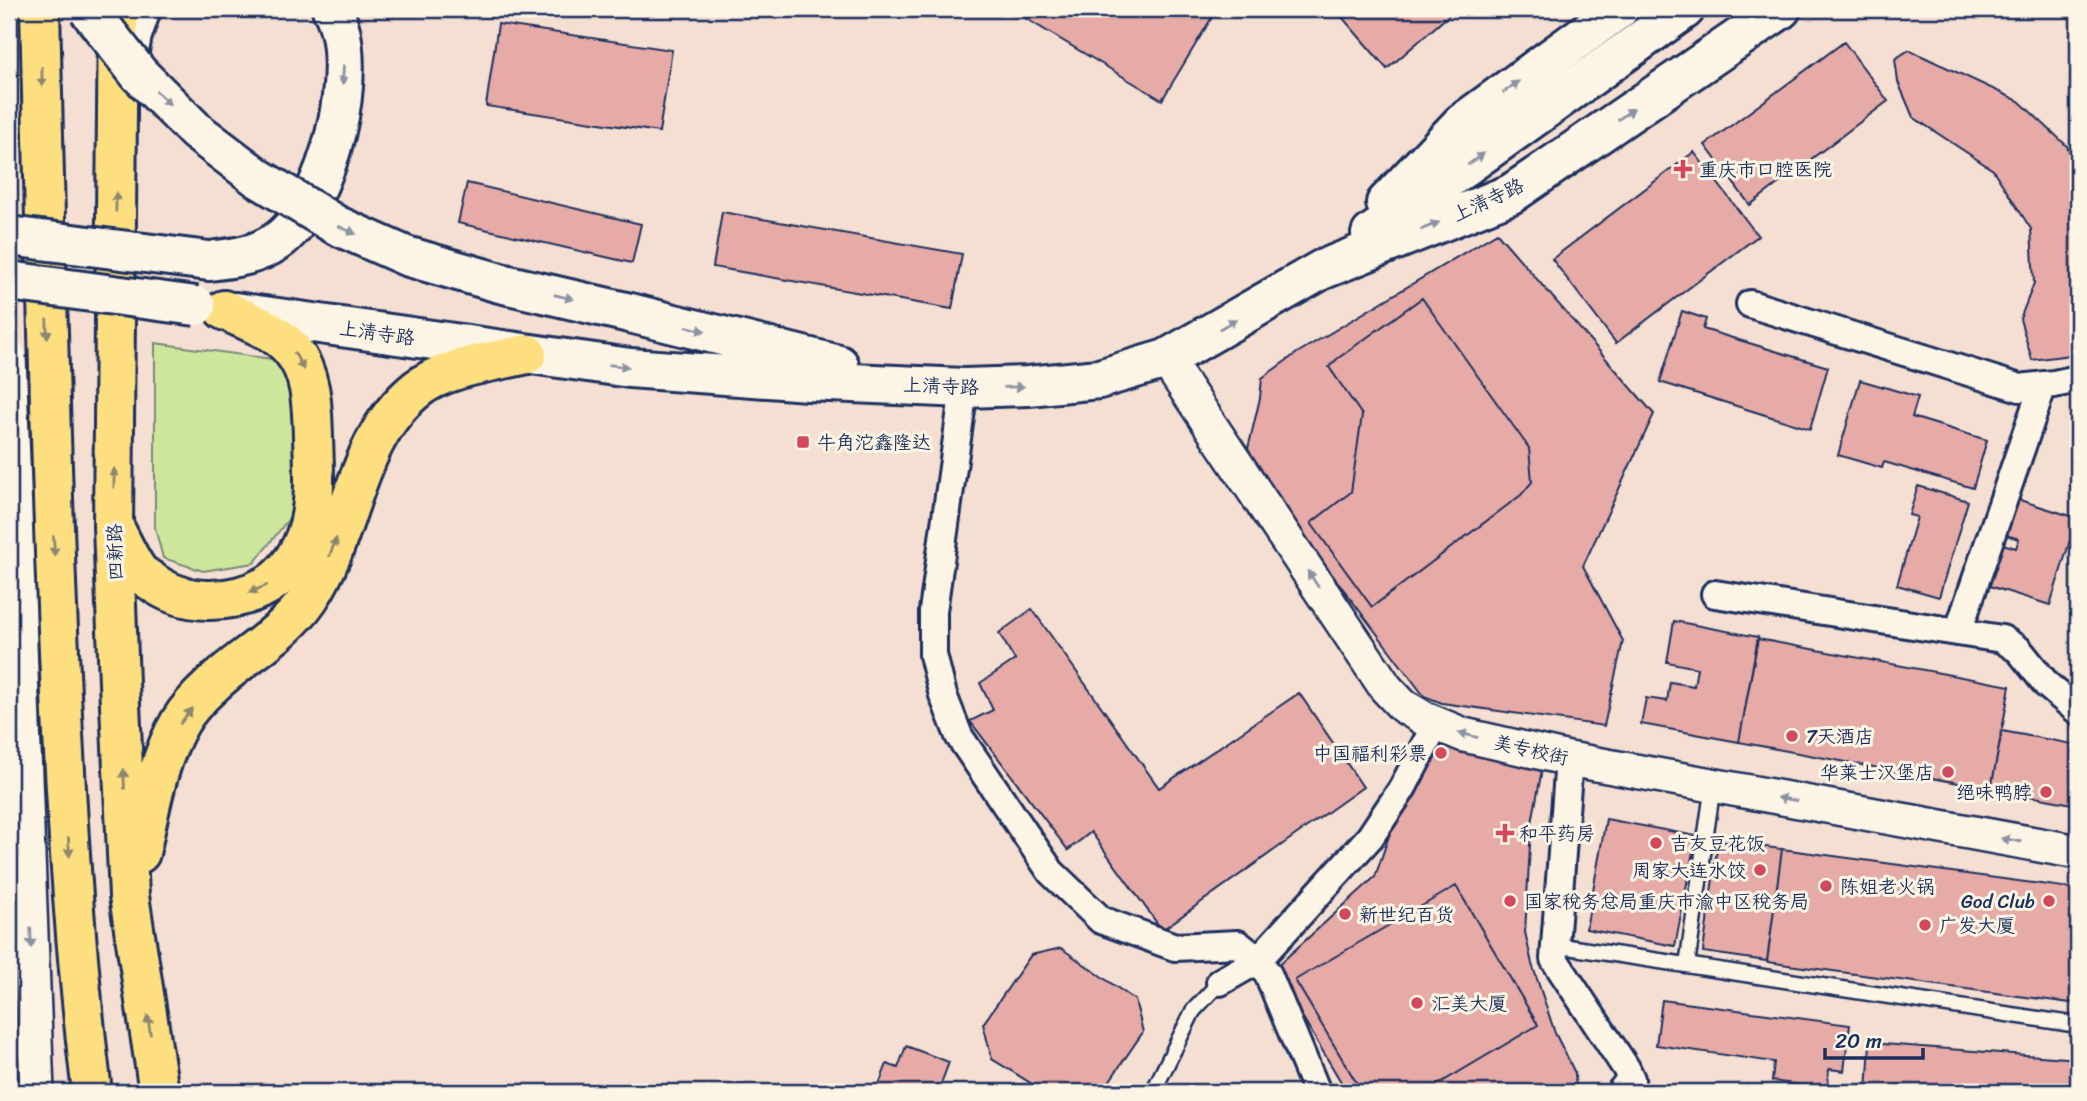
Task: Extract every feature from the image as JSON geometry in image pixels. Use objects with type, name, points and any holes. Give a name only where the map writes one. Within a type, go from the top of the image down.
[{"type":"main road","points":[[40,9],[49,429],[65,787],[79,990],[92,1092]]},
{"type":"main road","points":[[88,9],[139,74],[196,131],[258,178],[336,225],[406,256],[500,283],[921,386]]},
{"type":"main road","name":"四新路","points":[[118,9],[114,526],[130,896],[159,1092]]},
{"type":"main road","points":[[117,115],[132,36],[141,9]]},
{"type":"main road","points":[[9,236],[209,261],[247,256],[276,242],[300,218],[316,192],[327,163],[342,98],[344,52],[337,17],[332,9]]},
{"type":"main road","points":[[1321,270],[1462,123],[1619,9]]},
{"type":"main road","points":[[1321,270],[1685,9]]},
{"type":"main road","name":"上清寺路","points":[[9,281],[630,368],[808,381],[964,388],[1028,386],[1099,379],[1166,359],[1321,270],[1511,194],[1781,9]]},
{"type":"main road","points":[[114,526],[139,572],[162,589],[186,599],[212,601],[242,596],[269,585],[290,565],[302,545],[315,494],[311,396],[304,370],[292,349],[268,331],[210,308]]},
{"type":"main road","points":[[130,896],[160,768],[180,722],[211,686],[285,626],[309,598],[330,556],[367,456],[386,422],[418,388],[455,370],[527,355]]},
{"type":"main road","points":[[9,541],[35,502],[49,429]]},
{"type":"main road","points":[[9,661],[41,714],[65,787]]},
{"type":"street","points":[[1750,304],[2020,388],[2078,379]]},
{"type":"street","points":[[9,356],[37,1092]]},
{"type":"street","name":"美专校街","points":[[1166,359],[1386,688],[1403,706],[1436,724],[1460,734],[1569,759],[2078,852]]},
{"type":"street","points":[[1958,632],[2043,385]]},
{"type":"street","points":[[964,388],[933,611],[933,655],[943,695],[959,736],[1051,872],[1101,920],[1175,947],[1238,944],[1258,960],[1268,974],[1317,1092]]},
{"type":"street","points":[[1715,594],[2002,639],[2019,650],[2047,685],[2078,711]]},
{"type":"street","points":[[1220,982],[1258,960],[1370,837],[1402,789],[1436,724]]},
{"type":"street","points":[[1569,759],[1553,959],[1626,1068],[1631,1079],[1620,1092]]},
{"type":"lane","points":[[1687,965],[1713,785]]},
{"type":"lane","points":[[1555,945],[2078,1025]]},
{"type":"lane","points":[[1153,1092],[1193,1011],[1220,982]]},
{"type":"green space","points":[[155,343],[272,359],[297,391],[298,507],[254,563],[203,571],[163,558],[155,528]]},
{"type":"building","points":[[1010,9],[1217,9],[1162,100]]},
{"type":"building","points":[[1335,9],[1456,9],[1387,69]]},
{"type":"building","points":[[498,24],[672,50],[659,132],[486,106]]},
{"type":"building","points":[[1844,42],[1888,101],[1750,205],[1705,145]]},
{"type":"building","points":[[1909,50],[2019,101],[2067,146],[2078,176],[2078,354],[2032,360],[2020,319],[2034,283],[2031,229],[1993,170],[1913,117],[1898,82],[1895,59]]},
{"type":"building","points":[[1694,152],[1758,236],[1616,343],[1552,259]]},
{"type":"building","points":[[467,183],[641,224],[632,263],[458,223]]},
{"type":"building","points":[[722,212],[962,254],[952,309],[713,267]]},
{"type":"building","points":[[1497,233],[1654,414],[1583,566],[1623,641],[1604,726],[1442,703],[1424,696],[1254,471],[1247,453],[1262,378],[1297,353]]},
{"type":"building","points":[[1422,298],[1529,448],[1532,482],[1521,495],[1372,607],[1311,523],[1351,492],[1362,415],[1329,367]]},
{"type":"building","points":[[1682,311],[1706,319],[1703,329],[1828,367],[1810,429],[1660,382]]},
{"type":"building","points":[[1860,380],[1918,397],[1912,417],[1987,440],[1973,488],[1884,462],[1882,468],[1838,455]]},
{"type":"building","points":[[1918,486],[1968,501],[1939,597],[1897,585],[1917,517],[1909,515]]},
{"type":"building","points":[[2010,497],[2077,518],[2050,605],[1983,584],[1996,542],[2016,548],[2019,539],[1999,533]]},
{"type":"building","points":[[1032,609],[1159,788],[1299,693],[1363,787],[1162,930],[1091,832],[1068,850],[970,721],[993,710],[980,683],[1015,660],[999,633]]},
{"type":"building","points":[[1674,621],[1758,637],[1739,742],[1641,724],[1646,698],[1667,701],[1670,682],[1694,686],[1697,668],[1667,662]]},
{"type":"building","points":[[1758,639],[2010,686],[1991,789],[1739,742]]},
{"type":"building","points":[[2002,731],[2078,745],[2078,805],[1991,789]]},
{"type":"building","points":[[1437,737],[1543,764],[1531,828],[1525,932],[1532,964],[1555,1033],[1575,1073],[1576,1092],[1347,1092],[1274,969],[1375,877],[1395,818]]},
{"type":"building","points":[[1606,819],[1696,836],[1675,946],[1586,929]]},
{"type":"building","points":[[1718,841],[1782,849],[1767,961],[1703,952]]},
{"type":"building","name":"广发大厦","points":[[1782,849],[2078,889],[2078,1004],[1767,962]]},
{"type":"building","name":"汇美大厦","points":[[1456,886],[1538,1025],[1425,1092],[1362,1092],[1295,980]]},
{"type":"building","points":[[1061,948],[1135,1000],[1143,1032],[1102,1092],[1045,1092],[992,1059],[983,1024],[1031,955]]},
{"type":"building","points":[[1662,1000],[1850,1025],[1844,1071],[1829,1069],[1827,1089],[1772,1081],[1774,1062],[1656,1045]]},
{"type":"building","points":[[1870,1043],[2078,1059],[2078,1092],[1867,1092]]},
{"type":"building","points":[[906,1046],[949,1062],[938,1092],[876,1092],[887,1064],[898,1068]]},
{"type":"place","name":"重庆市口腔医院","points":[[1683,169]]},
{"type":"place","name":"牛角沱鑫隆达","points":[[803,442]]},
{"type":"place","name":"7天酒店","points":[[1792,736]]},
{"type":"place","name":"中国福利彩票","points":[[1441,753]]},
{"type":"place","name":"华莱士汉堡店","points":[[1948,772]]},
{"type":"place","name":"绝味鸭脖","points":[[2046,792]]},
{"type":"place","name":"和平药房","points":[[1505,833]]},
{"type":"place","name":"吉友豆花饭","points":[[1656,843]]},
{"type":"place","name":"周家大连水饺","points":[[1760,870]]},
{"type":"place","name":"陈姐老火锅","points":[[1826,886]]},
{"type":"place","name":"国家税务总局重庆市渝中区税务局","points":[[1510,901]]},
{"type":"place","name":"God Club","points":[[2049,901]]},
{"type":"place","name":"新世纪百货","points":[[1345,914]]},
{"type":"place","name":"广发大厦","points":[[1925,925]]},
{"type":"place","name":"汇美大厦","points":[[1417,1003]]}]
